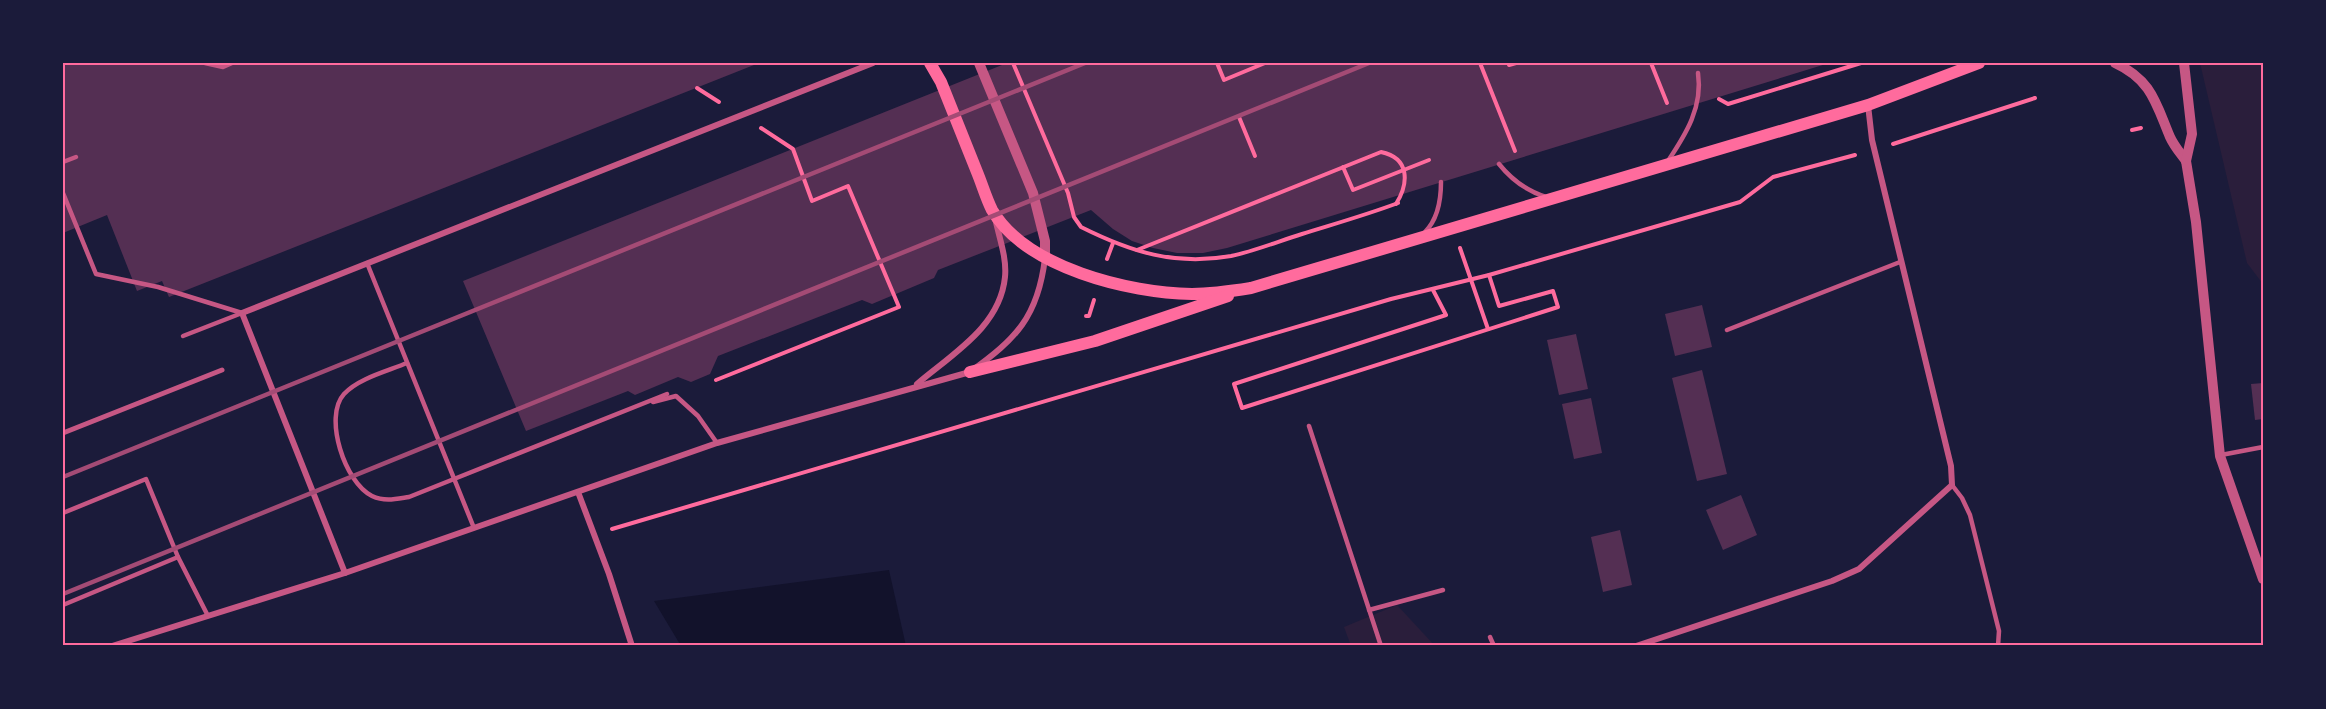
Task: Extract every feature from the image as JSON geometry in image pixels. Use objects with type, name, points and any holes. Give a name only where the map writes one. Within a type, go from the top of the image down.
[{"type":"main road","points":[[930,63],[941,82],[993,210],[1010,231],[1027,246],[1079,272],[1130,287],[1191,294],[1221,293],[1251,288]]},
{"type":"main road","points":[[970,372],[1095,341],[1251,288],[1868,105],[1979,63]]},
{"type":"street","points":[[345,573],[242,313],[873,63]]},
{"type":"street","points":[[112,646],[345,573],[717,442],[970,372],[1018,333],[1032,309],[1043,276],[1045,257],[1043,230],[1033,193],[979,63]]},
{"type":"street","points":[[2115,63],[2140,78],[2154,95],[2171,139],[2186,161]]},
{"type":"street","points":[[2184,63],[2192,134],[2186,161],[2196,222],[2220,456],[2263,579]]},
{"type":"street","points":[[1636,646],[1832,581],[1859,569],[1952,486],[1951,466],[1874,150],[1868,105]]},
{"type":"street","points":[[915,387],[982,329],[994,314],[1001,298],[1005,276],[1004,256],[993,210]]},
{"type":"street","points":[[63,433],[222,370]]},
{"type":"street","points":[[578,492],[609,574],[632,646]]},
{"type":"lane","points":[[205,63],[223,67],[232,63]]},
{"type":"lane","points":[[1666,165],[1688,131],[1698,101],[1700,85],[1698,73]]},
{"type":"lane","points":[[63,162],[76,157]]},
{"type":"lane","points":[[1499,164],[1535,194],[1551,199]]},
{"type":"lane","points":[[1420,238],[1430,228],[1436,216],[1440,203],[1441,182]]},
{"type":"lane","points":[[63,193],[96,273],[158,287],[242,313]]},
{"type":"lane","points":[[1727,330],[1900,262]]},
{"type":"lane","points":[[367,263],[474,528]]},
{"type":"lane","points":[[183,336],[242,313]]},
{"type":"lane","points":[[407,363],[362,382],[344,394],[336,410],[341,452],[357,483],[372,496],[390,501],[409,497],[667,394]]},
{"type":"lane","points":[[453,476],[656,401],[676,396],[698,416],[717,442]]},
{"type":"lane","points":[[1309,426],[1381,646]]},
{"type":"lane","points":[[2220,456],[2263,447]]},
{"type":"lane","points":[[63,513],[146,479],[178,556],[208,616]]},
{"type":"lane","points":[[1952,486],[1962,498],[1970,515],[1999,631],[1998,646]]},
{"type":"lane","points":[[63,605],[178,556]]},
{"type":"lane","points":[[1369,610],[1443,590]]},
{"type":"lane","points":[[1490,637],[1494,646]]},
{"type":"path","points":[[1013,63],[1068,193],[1077,222],[1081,227],[1113,243],[1136,250],[1175,259],[1205,259],[1234,255],[1397,204],[1405,183],[1404,171],[1399,160],[1391,154],[1381,152],[1136,250]]},
{"type":"path","points":[[1217,63],[1224,80],[1265,63]]},
{"type":"path","points":[[1479,63],[1517,155]]},
{"type":"path","points":[[1509,65],[1516,63]]},
{"type":"path","points":[[1651,63],[1666,103]]},
{"type":"path","points":[[1719,99],[1728,104],[1861,63]]},
{"type":"path","points":[[594,535],[1369,306],[1489,275],[1740,202],[1773,177],[1874,150],[2035,98]]},
{"type":"path","points":[[1239,117],[1255,156]]},
{"type":"path","points":[[716,380],[899,307],[848,186],[812,201],[793,149]]},
{"type":"path","points":[[1343,167],[1353,190],[1429,160]]},
{"type":"path","points":[[1458,240],[1488,329]]},
{"type":"path","points":[[1433,290],[1446,315],[1234,384],[1242,408],[1558,307],[1553,291],[1499,306],[1489,275]]},
{"type":"shaded area","points":[[2200,63],[2263,63],[2263,284],[2247,263]]},
{"type":"shaded area","points":[[889,570],[906,646],[681,646],[654,601]]},
{"type":"shaded area","points":[[1397,605],[1435,646],[1351,646],[1344,627]]},
{"type":"building","points":[[63,63],[759,63],[169,297],[162,281],[137,291],[107,215],[63,233]]},
{"type":"building","points":[[1007,63],[1826,64],[1227,248],[1203,253],[1177,253],[1132,241],[1113,229],[1091,210],[938,270],[934,278],[872,304],[862,300],[718,356],[710,374],[691,382],[678,377],[635,395],[628,391],[526,431],[463,281]]},
{"type":"building","points":[[1702,305],[1712,347],[1675,356],[1665,314]]},
{"type":"building","points":[[1576,334],[1588,389],[1559,395],[1547,340]]},
{"type":"building","points":[[1702,370],[1727,474],[1697,481],[1672,378]]},
{"type":"building","points":[[2263,383],[2263,419],[2255,420],[2251,384]]},
{"type":"building","points":[[1591,398],[1602,453],[1574,459],[1562,404]]},
{"type":"building","points":[[1741,495],[1757,535],[1723,550],[1706,510]]},
{"type":"building","points":[[1620,530],[1632,585],[1603,592],[1591,537]]},
{"type":"railway","points":[[63,477],[1085,63]]},
{"type":"railway","points":[[63,594],[1369,63]]}]
